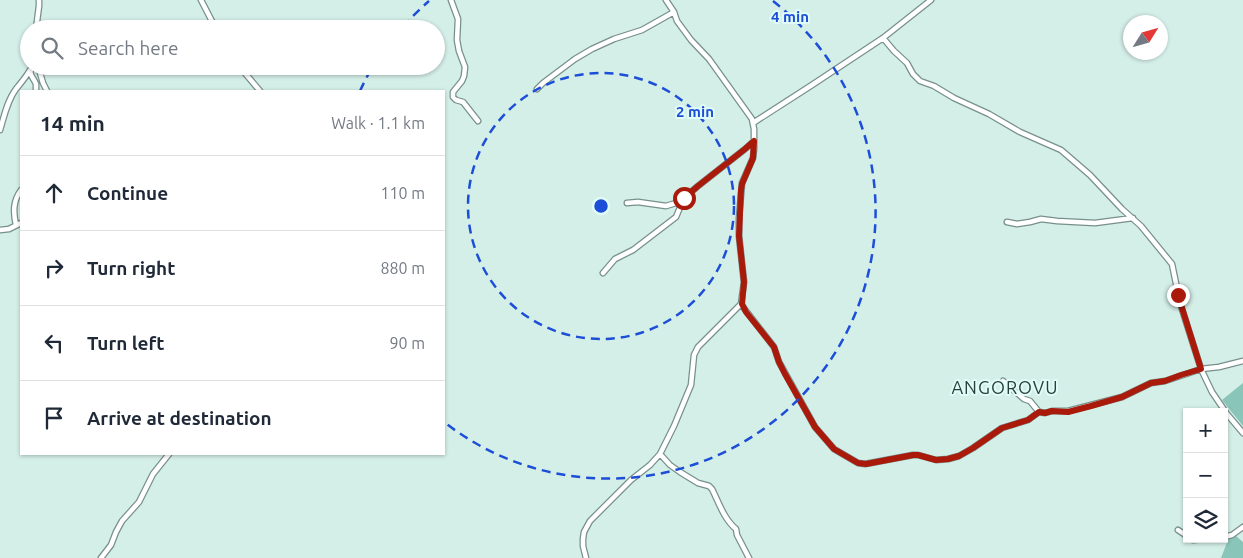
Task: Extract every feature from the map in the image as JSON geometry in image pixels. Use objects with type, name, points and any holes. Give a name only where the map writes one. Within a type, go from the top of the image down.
[{"type":"street","points":[[37,20],[38,0]]},
{"type":"street","points":[[201,0],[211,20]]},
{"type":"street","points":[[451,0],[458,19],[457,40],[465,67],[464,76],[453,92],[453,97],[464,102],[478,121]]},
{"type":"street","points":[[666,0],[674,12],[677,21],[751,116],[754,141],[753,158],[741,190],[739,236],[744,282],[742,304],[746,312],[774,347],[785,374],[815,427],[834,449],[858,463],[866,464],[913,455],[936,460],[948,459],[966,452],[1002,428],[1028,420],[1039,412]]},
{"type":"street","points":[[753,123],[883,38],[931,0]]},
{"type":"street","points":[[537,89],[575,59],[592,49],[614,39],[642,30],[674,12]]},
{"type":"street","points":[[883,38],[907,63],[913,74],[920,81],[934,86],[1020,132],[1061,150],[1148,234],[1172,264],[1180,303],[1201,369],[1212,392],[1243,433]]},
{"type":"street","points":[[0,130],[8,104],[15,90],[27,75]]},
{"type":"street","points":[[31,75],[36,84],[36,90]]},
{"type":"street","points":[[41,75],[46,90]]},
{"type":"street","points":[[245,75],[259,90]]},
{"type":"street","points":[[627,203],[638,202],[670,206],[684,198],[754,141]]},
{"type":"street","points":[[0,230],[9,229],[19,224],[14,218],[14,204],[20,192]]},
{"type":"street","points":[[603,273],[615,259],[633,250],[676,217],[684,198]]},
{"type":"street","points":[[1007,222],[1017,224],[1041,219],[1095,223],[1133,218]]},
{"type":"street","points":[[586,558],[583,539],[584,532],[590,521],[660,454],[691,385],[694,355],[698,347],[742,304]]},
{"type":"street","points":[[1003,381],[1014,392],[1030,401],[1039,412],[1068,412],[1122,397],[1151,383],[1165,381],[1201,369],[1243,361]]},
{"type":"street","points":[[660,454],[680,472],[712,489],[722,512],[736,529],[736,535],[749,558]]},
{"type":"street","points":[[101,558],[112,545],[116,532],[138,502],[153,474],[168,455]]},
{"type":"street","points":[[1228,536],[1243,527]]},
{"type":"street","points":[[1178,530],[1183,533]]},
{"type":"green space","points":[[1243,383],[1243,426],[1222,400]]},
{"type":"green space","points":[[1236,536],[1243,542],[1243,558],[1221,558],[1228,540]]},
{"type":"district","name":"ANGOROVU","points":[[1005,388]]},
{"type":"route","points":[[684,198],[754,141],[753,158],[741,190],[739,236],[744,282],[742,304],[746,312],[774,347],[785,374],[815,427],[828,444],[858,463],[866,464],[913,455],[936,460],[959,456],[1002,428],[1028,420],[1039,412],[1068,412],[1091,406],[1122,397],[1151,383],[1165,381],[1201,369],[1178,295]]}]
